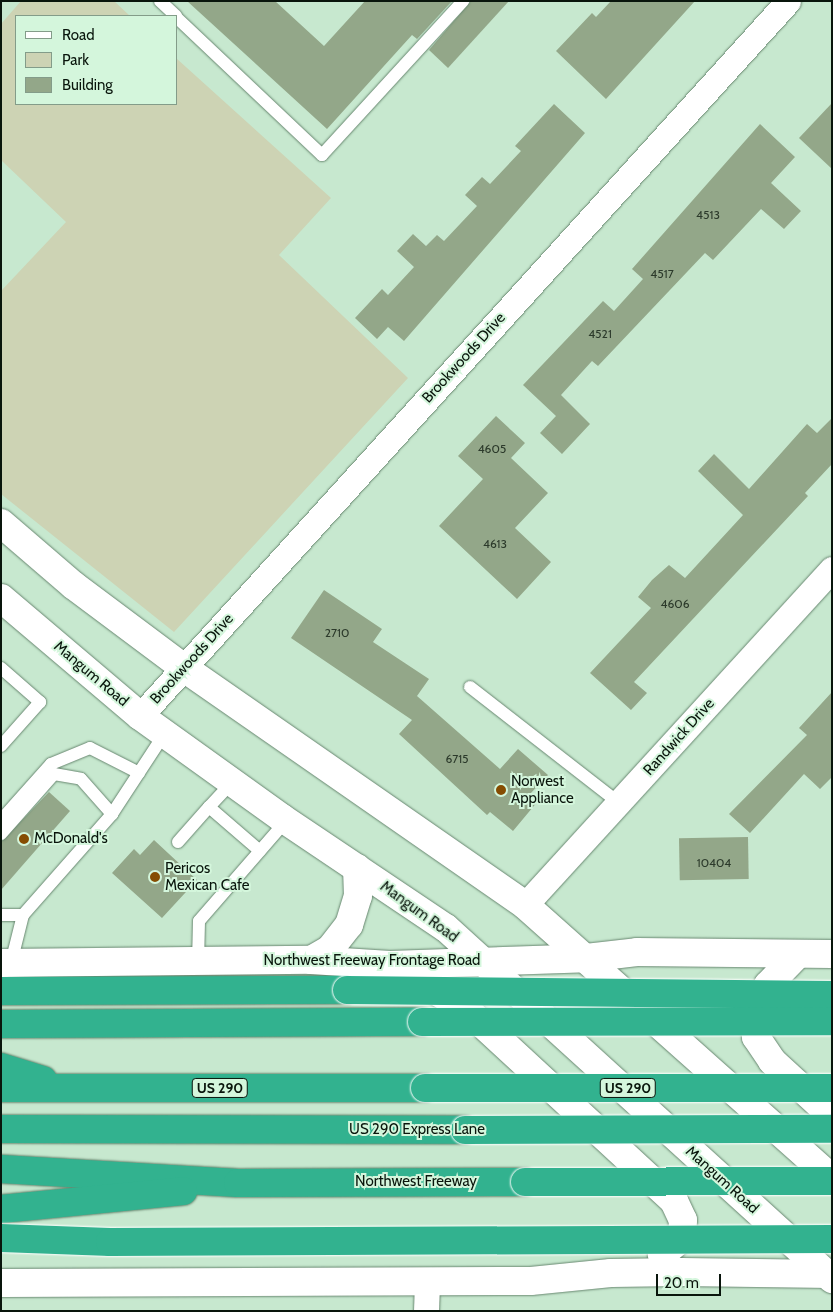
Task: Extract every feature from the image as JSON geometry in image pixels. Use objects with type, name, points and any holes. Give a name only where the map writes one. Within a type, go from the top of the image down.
[{"type":"highway","points":[[1,991],[347,990],[832,995]]},
{"type":"highway","points":[[1,1024],[832,1021]]},
{"type":"highway","points":[[1,1067],[65,1088]]},
{"type":"highway","name":"US 290","points":[[1,1088],[832,1088]]},
{"type":"highway","name":"US 290 Express Lane","points":[[1,1130],[832,1129]]},
{"type":"highway","name":"Northwest Freeway","points":[[1,1169],[238,1182],[832,1180]]},
{"type":"highway","points":[[1,1209],[138,1198],[238,1182]]},
{"type":"highway","points":[[1,1238],[110,1242],[832,1239]]},
{"type":"main road","points":[[1,524],[73,585],[184,668],[525,905],[832,1180]]},
{"type":"main road","name":"Mangum Road","points":[[1,598],[140,716],[286,821],[446,928],[830,1276]]},
{"type":"main road","points":[[311,960],[330,949],[349,925],[358,896],[357,868]]},
{"type":"main road","name":"Northwest Freeway Frontage Road","points":[[6,963],[311,960],[390,964],[586,958],[637,952],[832,954]]},
{"type":"main road","points":[[798,954],[768,985],[754,1014],[756,1037],[772,1061],[832,1116]]},
{"type":"main road","points":[[390,964],[466,1009],[674,1201],[683,1220],[682,1238],[659,1256],[611,1273]]},
{"type":"main road","points":[[1,1283],[531,1281],[611,1273],[830,1276]]},
{"type":"street","name":"Brookwoods Drive","points":[[140,716],[788,1]]},
{"type":"street","name":"Randwick Drive","points":[[525,905],[832,569]]},
{"type":"street","points":[[426,1311],[427,1281]]},
{"type":"lane","points":[[160,1],[175,15]]},
{"type":"lane","points":[[178,18],[322,155],[463,1]]},
{"type":"lane","points":[[1,668],[40,702],[1,745]]},
{"type":"lane","points":[[470,687],[619,803]]},
{"type":"lane","points":[[6,963],[23,915],[112,814],[165,734]]},
{"type":"lane","points":[[1,820],[51,764],[90,748],[139,773]]},
{"type":"lane","points":[[1,834],[54,774],[81,779],[112,814]]},
{"type":"lane","points":[[178,842],[232,782]]},
{"type":"lane","points":[[210,807],[260,851]]},
{"type":"lane","points":[[198,962],[198,921],[286,821]]},
{"type":"lane","points":[[1,915],[23,915]]},
{"type":"green space","points":[[21,1],[114,1],[129,15],[15,15],[15,105],[178,105],[178,60],[331,198],[279,255],[408,378],[174,632],[1,494],[1,291],[66,222],[1,160],[1,24]]},
{"type":"building","points":[[187,1],[275,1],[324,46],[365,1],[452,1],[417,39],[412,35],[327,129]]},
{"type":"building","points":[[471,1],[509,1],[448,68],[429,50]]},
{"type":"building","points":[[611,1],[695,1],[606,99],[556,51],[592,13],[596,17]]},
{"type":"building","points":[[832,103],[832,169],[799,138]]},
{"type":"building","points":[[554,104],[585,133],[404,341],[388,327],[377,339],[355,318],[382,289],[388,295],[414,267],[397,251],[413,234],[426,246],[437,235],[444,241],[477,206],[465,195],[482,177],[490,184],[521,151],[515,146]]},
{"type":"building","points":[[760,124],[795,157],[771,183],[801,211],[784,229],[761,209],[713,260],[705,253],[598,366],[592,361],[561,395],[590,424],[562,454],[540,433],[556,416],[523,385],[603,301],[614,311],[643,279],[632,269]]},
{"type":"building","points":[[496,416],[525,443],[511,458],[548,493],[515,528],[551,562],[517,599],[439,526],[483,479],[458,456]]},
{"type":"building","points":[[832,418],[832,464],[805,493],[808,496],[634,682],[647,693],[631,710],[590,673],[651,608],[638,597],[652,580],[669,565],[685,578],[743,515],[698,471],[714,454],[749,489],[807,424],[817,433]]},
{"type":"building","points":[[324,590],[382,629],[373,642],[429,679],[417,696],[500,769],[518,749],[548,775],[530,794],[538,801],[513,831],[490,812],[487,815],[399,734],[412,720],[291,638]]},
{"type":"building","points":[[832,692],[832,777],[820,789],[804,774],[750,833],[729,814],[807,735],[799,728]]},
{"type":"building","name":"McDonald's","points":[[49,792],[70,811],[1,890],[1,842]]},
{"type":"building","points":[[748,837],[749,879],[680,880],[679,838]]},
{"type":"building","name":"Pericos Mexican Cafe","points":[[154,840],[197,880],[162,918],[112,873],[134,849],[140,855]]},
{"type":"place","name":"Norwest Appliance","points":[[501,790]]},
{"type":"place","name":"McDonald's","points":[[24,839]]},
{"type":"place","name":"Pericos Mexican Cafe","points":[[155,877]]}]
